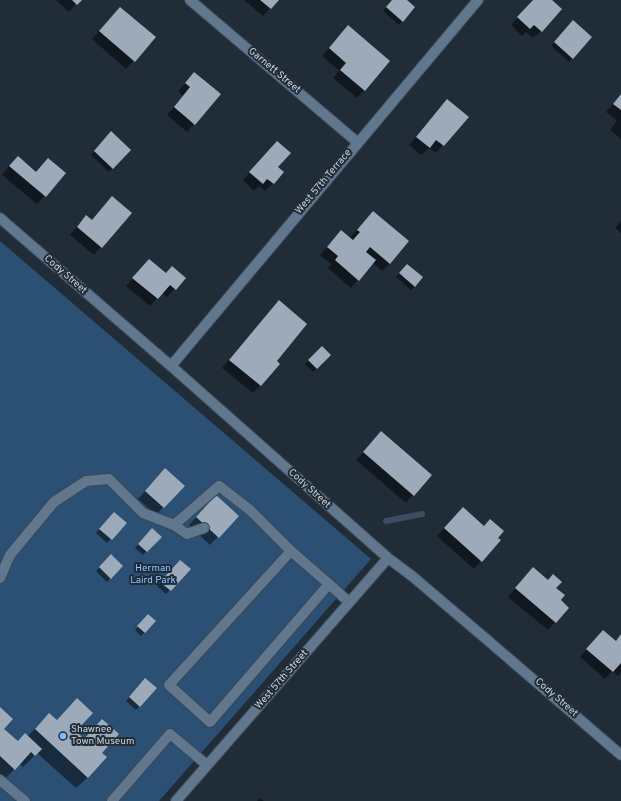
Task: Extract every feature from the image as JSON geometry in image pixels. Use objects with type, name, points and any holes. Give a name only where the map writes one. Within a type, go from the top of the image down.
[{"type":"street","name":"Garnett Street","points":[[190,0],[357,142]]},
{"type":"street","name":"West 57th Terrace","points":[[170,366],[478,0]]},
{"type":"street","name":"Cody Street","points":[[0,218],[388,558],[412,576],[621,755]]},
{"type":"street","points":[[0,578],[10,555],[54,502],[86,481],[109,479],[143,513],[174,525],[187,534],[204,528]]},
{"type":"street","points":[[174,525],[219,486],[250,510],[291,551],[350,602]]},
{"type":"street","points":[[291,551],[170,685],[210,722],[329,584]]},
{"type":"street","name":"West 57th Street","points":[[176,801],[388,558]]},
{"type":"street","points":[[112,801],[170,734],[207,765]]},
{"type":"street","points":[[0,780],[25,801]]},
{"type":"green space","name":"Herman Laird Park","points":[[0,241],[371,559],[159,801],[0,801]]},
{"type":"building","points":[[72,0],[82,0],[77,5]]},
{"type":"building","points":[[260,0],[279,0],[271,9]]},
{"type":"building","points":[[392,0],[407,0],[415,7],[403,22],[386,7]]},
{"type":"building","points":[[533,0],[552,0],[562,9],[542,32],[534,25],[530,29],[517,17]]},
{"type":"building","points":[[120,7],[156,37],[135,62],[99,31]]},
{"type":"building","points":[[573,20],[592,37],[573,59],[554,42]]},
{"type":"building","points":[[348,25],[390,61],[365,91],[340,70],[346,63],[329,48]]},
{"type":"building","points":[[194,72],[221,94],[195,125],[174,107],[190,87],[185,83]]},
{"type":"building","points":[[621,94],[621,110],[613,104]]},
{"type":"building","points":[[447,99],[469,117],[444,146],[436,140],[430,148],[416,137]]},
{"type":"building","points":[[111,131],[131,150],[113,169],[94,151]]},
{"type":"building","points":[[277,141],[291,153],[278,167],[284,172],[274,184],[267,179],[263,184],[249,172]]},
{"type":"building","points":[[18,156],[36,172],[48,158],[66,173],[46,197],[9,166]]},
{"type":"building","points":[[112,196],[132,213],[102,248],[77,227],[86,215],[92,220]]},
{"type":"building","points":[[373,211],[409,241],[390,264],[370,247],[366,252],[376,260],[359,281],[335,260],[338,256],[327,247],[341,230],[353,240],[360,232],[357,230]]},
{"type":"building","points":[[149,259],[166,273],[172,266],[186,278],[176,290],[170,285],[158,299],[132,278]]},
{"type":"building","points":[[407,264],[423,277],[415,287],[399,273]]},
{"type":"building","points":[[279,300],[307,324],[277,361],[280,364],[261,386],[229,360]]},
{"type":"building","points":[[322,346],[331,355],[317,369],[308,360]]},
{"type":"building","points":[[381,431],[432,475],[414,496],[363,452]]},
{"type":"building","points":[[165,468],[185,486],[164,508],[145,491]]},
{"type":"building","points":[[216,495],[239,516],[219,538],[196,517]]},
{"type":"building","points":[[463,507],[484,526],[490,519],[504,531],[498,538],[501,540],[482,562],[444,528]]},
{"type":"building","points":[[114,512],[127,523],[112,540],[99,529]]},
{"type":"building","points":[[152,528],[162,537],[147,552],[138,544]]},
{"type":"building","points":[[111,554],[123,566],[111,579],[99,567]]},
{"type":"building","points":[[180,560],[191,569],[171,591],[160,582]]},
{"type":"building","points":[[533,567],[548,580],[553,574],[562,582],[556,588],[565,595],[561,600],[569,608],[556,623],[515,588]]},
{"type":"building","points":[[148,614],[156,621],[145,633],[137,626]]},
{"type":"building","points":[[603,630],[616,641],[621,634],[621,663],[613,672],[586,649]]},
{"type":"building","points":[[145,678],[157,688],[140,707],[129,697]]},
{"type":"building","name":"Shawnee Town Museum","points":[[77,698],[93,713],[76,731],[84,739],[102,719],[119,734],[102,753],[107,757],[88,778],[35,729],[49,713],[57,720]]},
{"type":"building","points":[[0,707],[13,719],[4,729],[18,741],[25,733],[42,749],[35,756],[31,752],[15,770],[0,756]]},
{"type":"waterway","points":[[386,521],[422,514]]},
{"type":"place","name":"Shawnee Town Museum","points":[[63,736]]}]
